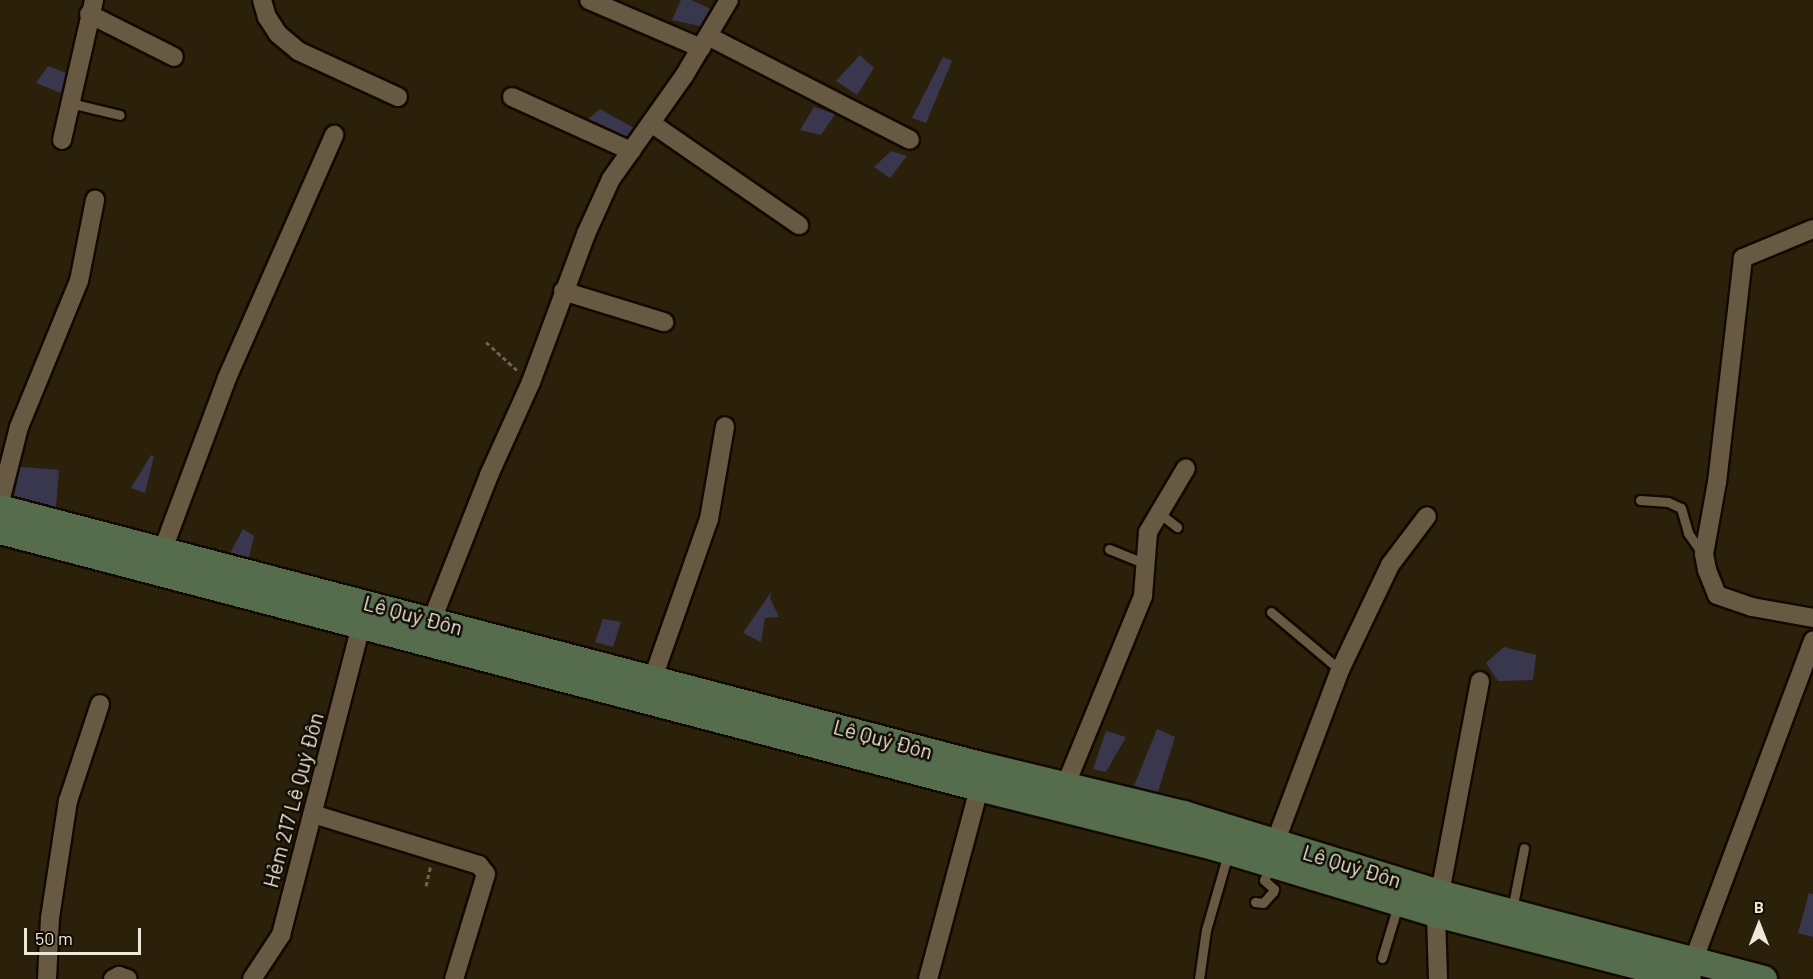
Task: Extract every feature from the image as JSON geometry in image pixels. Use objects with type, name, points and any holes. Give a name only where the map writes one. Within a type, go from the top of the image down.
[{"type":"main road","name":"Lê Quý Đôn","points":[[0,508],[159,562],[361,626],[796,727],[1066,784],[1184,814],[1274,854],[1399,903],[1439,904],[1512,912],[1691,969]]},
{"type":"main road","name":"Lê Quý Đôn","points":[[0,531],[432,620],[653,678],[979,788],[1229,851],[1274,854],[1439,904],[1691,969],[1764,979]]},
{"type":"street","points":[[262,0],[267,17],[278,34],[298,51],[398,97]]},
{"type":"street","points":[[589,0],[705,42],[909,141]]},
{"type":"street","points":[[432,620],[489,476],[531,382],[563,291],[611,179],[705,42],[729,0]]},
{"type":"street","points":[[62,140],[92,7],[174,57]]},
{"type":"street","points":[[512,97],[631,151]]},
{"type":"street","points":[[651,123],[800,225]]},
{"type":"street","points":[[159,562],[227,378],[334,135]]},
{"type":"street","points":[[0,502],[19,427],[79,281],[95,200]]},
{"type":"street","points":[[1813,229],[1743,258],[1717,482],[1705,558],[1717,595],[1752,607],[1813,618]]},
{"type":"street","points":[[563,291],[664,322]]},
{"type":"street","points":[[653,678],[709,519],[725,426]]},
{"type":"street","points":[[1066,784],[1143,596],[1148,532],[1186,468]]},
{"type":"street","points":[[1274,854],[1340,670],[1390,565],[1427,516]]},
{"type":"street","name":"Hẻm 217 Lê Quý Đôn","points":[[252,979],[281,936],[361,626]]},
{"type":"street","points":[[1691,969],[1813,640]]},
{"type":"street","points":[[1438,979],[1439,904],[1480,681]]},
{"type":"street","points":[[47,979],[50,918],[68,801],[100,704]]},
{"type":"street","points":[[928,979],[979,788]]},
{"type":"street","points":[[313,814],[479,866],[486,874],[454,979]]},
{"type":"street","points":[[113,979],[119,976],[128,979]]},
{"type":"lane","points":[[70,103],[120,115]]},
{"type":"lane","points":[[1640,500],[1668,502],[1682,508],[1688,533],[1705,558]]},
{"type":"lane","points":[[1159,513],[1177,527]]},
{"type":"lane","points":[[1109,549],[1146,564]]},
{"type":"lane","points":[[1271,612],[1340,670]]},
{"type":"lane","points":[[1512,912],[1524,848]]},
{"type":"lane","points":[[1199,979],[1206,930],[1229,851]]},
{"type":"lane","points":[[1255,902],[1263,903],[1273,892],[1274,888],[1264,880],[1274,854]]},
{"type":"lane","points":[[1382,958],[1399,903]]},
{"type":"path","points":[[486,342],[531,382]]},
{"type":"building","points":[[681,0],[691,0],[711,9],[700,26],[672,20]]},
{"type":"building","points":[[860,55],[874,68],[857,95],[836,81]]},
{"type":"building","points":[[943,57],[952,61],[926,123],[912,118]]},
{"type":"building","points":[[48,66],[66,73],[61,93],[36,83]]},
{"type":"building","points":[[814,107],[835,114],[821,135],[800,130]]},
{"type":"building","points":[[600,109],[634,128],[627,137],[588,119]]},
{"type":"building","points":[[891,151],[907,156],[890,178],[874,167]]},
{"type":"building","points":[[151,455],[154,456],[145,493],[131,488]]},
{"type":"building","points":[[20,467],[59,470],[56,507],[14,496]]},
{"type":"building","points":[[243,529],[254,536],[249,558],[230,553]]},
{"type":"building","points":[[771,592],[770,598],[779,617],[765,618],[761,642],[743,633]]},
{"type":"building","points":[[603,619],[621,622],[613,647],[595,642]]},
{"type":"building","points":[[1504,647],[1536,655],[1533,680],[1498,681],[1486,663]]},
{"type":"building","points":[[1157,729],[1175,737],[1158,792],[1134,786]]},
{"type":"building","points":[[1106,731],[1126,737],[1106,772],[1093,769]]},
{"type":"building","points":[[1809,893],[1813,894],[1813,937],[1798,933]]}]
